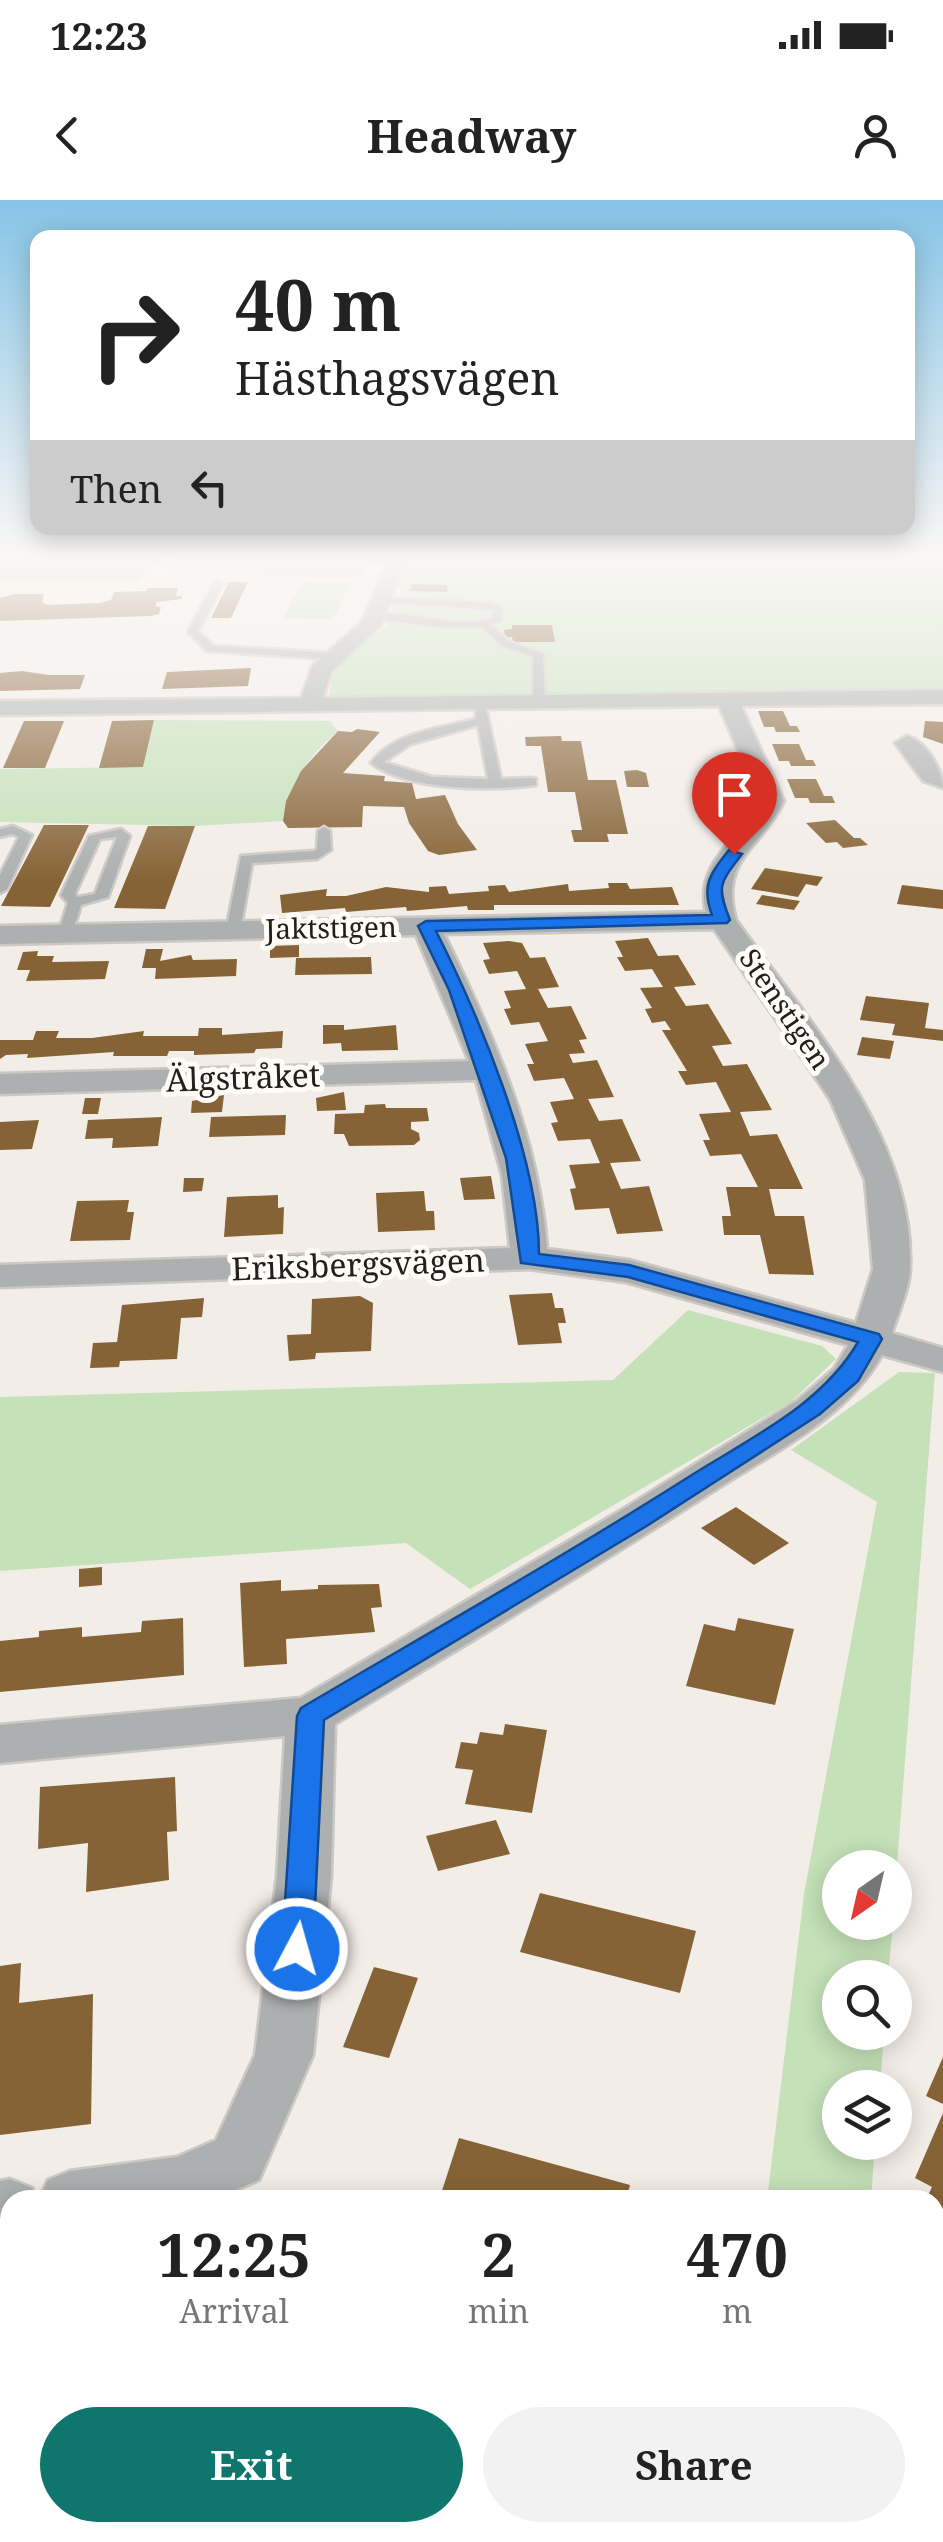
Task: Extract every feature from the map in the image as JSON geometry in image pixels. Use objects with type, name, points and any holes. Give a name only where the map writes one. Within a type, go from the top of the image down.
[{"type":"street","points":[[310,704],[326,663]]},
{"type":"street","points":[[0,708],[310,704],[480,712],[539,702],[943,698]]},
{"type":"street","name":"Stenstigen","points":[[310,1716],[636,1522],[812,1409],[850,1376],[871,1339],[892,1269],[882,1180],[846,1099],[722,920],[712,895],[714,879],[766,817],[772,801],[727,700]]},
{"type":"street","points":[[907,743],[932,776],[943,781]]},
{"type":"street","name":"Jaktstigen","points":[[0,935],[722,920]]},
{"type":"street","points":[[426,926],[458,990],[516,1158],[529,1227],[529,1258]]},
{"type":"street","name":"Älgstråket","points":[[0,1084],[486,1070]]},
{"type":"street","name":"Eriksbergsvägen","points":[[0,1276],[529,1258],[629,1271],[943,1360]]},
{"type":"street","points":[[0,1744],[310,1716],[304,1876],[284,2056],[238,2160],[179,2185],[143,2190]]},
{"type":"lane","points":[[538,663],[539,702]]},
{"type":"lane","points":[[495,782],[480,712],[394,746],[380,755],[377,763],[394,773],[425,780],[495,782],[532,782]]},
{"type":"lane","points":[[0,833],[14,830],[26,834],[0,889]]},
{"type":"lane","points":[[111,831],[121,833],[124,836],[102,897],[75,902],[68,895],[95,836],[111,831]]},
{"type":"lane","points":[[233,931],[246,859],[317,855],[324,850],[324,831]]},
{"type":"lane","points":[[64,934],[75,902]]},
{"type":"green space","points":[[338,663],[943,663],[943,689],[329,699],[332,668]]},
{"type":"green space","points":[[154,720],[330,721],[338,731],[302,771],[283,821],[195,826],[0,822],[0,769],[143,767]]},
{"type":"green space","points":[[688,1310],[822,1346],[836,1359],[792,1401],[470,1589],[406,1543],[0,1571],[0,1397],[613,1380]]},
{"type":"green space","points":[[899,1372],[935,1373],[898,1850],[822,1850],[822,1940],[891,1940],[890,1960],[822,1960],[822,2050],[883,2050],[881,2070],[822,2070],[822,2160],[874,2160],[872,2190],[768,2190],[804,1894],[877,1502],[791,1450]]},
{"type":"building","points":[[251,668],[248,686],[162,689],[167,672]]},
{"type":"building","points":[[0,673],[85,675],[80,689],[0,691]]},
{"type":"building","points":[[758,711],[783,711],[790,726],[797,726],[800,732],[776,732],[774,727],[764,727]]},
{"type":"building","points":[[154,720],[143,767],[99,768],[112,721]]},
{"type":"building","points":[[24,721],[64,721],[45,768],[3,768]]},
{"type":"building","points":[[925,721],[943,722],[943,744],[923,737]]},
{"type":"building","points":[[338,731],[380,732],[343,773],[385,776],[384,781],[412,783],[416,799],[445,795],[458,824],[477,850],[439,855],[428,851],[409,823],[404,807],[363,806],[362,827],[288,828],[283,821],[286,801],[301,771]]},
{"type":"building","points":[[561,736],[562,741],[581,741],[588,780],[616,780],[628,834],[607,834],[609,842],[574,842],[571,830],[582,830],[575,792],[548,792],[541,746],[526,746],[525,737]]},
{"type":"building","points":[[772,744],[799,744],[806,760],[813,760],[816,766],[791,766],[789,761],[779,761]]},
{"type":"building","points":[[624,771],[646,773],[649,787],[627,787]]},
{"type":"building","points":[[787,779],[816,779],[824,796],[832,796],[835,803],[810,803],[808,798],[795,798]]},
{"type":"building","points":[[835,820],[868,845],[843,848],[837,842],[826,843],[806,823]]},
{"type":"building","points":[[44,825],[89,825],[50,907],[1,906]]},
{"type":"building","points":[[148,826],[195,826],[165,909],[114,908]]},
{"type":"building","points":[[765,868],[823,877],[817,886],[806,884],[798,897],[751,889]]},
{"type":"building","points":[[608,883],[627,883],[630,889],[672,887],[679,905],[494,905],[494,910],[468,910],[467,906],[346,912],[345,908],[282,913],[280,895],[327,889],[326,896],[346,896],[386,887],[429,892],[429,887],[446,886],[449,894],[489,891],[488,886],[505,885],[509,892],[568,884],[569,891],[609,888]]},
{"type":"building","points":[[902,885],[943,890],[943,909],[897,904]]},
{"type":"building","points":[[762,895],[800,901],[794,910],[756,904]]},
{"type":"building","points":[[648,938],[658,956],[678,955],[696,985],[674,987],[686,1006],[708,1004],[732,1044],[712,1046],[723,1066],[747,1064],[772,1110],[740,1112],[750,1136],[777,1134],[803,1189],[769,1189],[775,1216],[804,1216],[814,1275],[769,1274],[760,1235],[724,1235],[722,1216],[731,1216],[726,1187],[758,1187],[741,1154],[710,1156],[703,1140],[710,1140],[699,1114],[731,1112],[716,1082],[686,1085],[678,1071],[687,1071],[662,1030],[671,1030],[665,1021],[652,1023],[645,1009],[652,1008],[640,988],[663,987],[652,969],[625,971],[617,957],[623,957],[615,941]]},
{"type":"building","points":[[483,943],[522,943],[530,958],[545,957],[559,987],[538,989],[548,1008],[571,1006],[587,1039],[579,1040],[585,1053],[569,1054],[573,1063],[597,1060],[614,1097],[588,1099],[599,1121],[622,1119],[641,1161],[610,1163],[621,1189],[649,1186],[663,1231],[617,1234],[609,1208],[575,1210],[570,1189],[576,1188],[569,1165],[600,1163],[590,1139],[558,1141],[551,1123],[558,1122],[550,1102],[574,1099],[564,1078],[534,1081],[527,1064],[534,1064],[525,1044],[548,1041],[539,1022],[511,1025],[504,1009],[511,1008],[504,991],[526,989],[517,971],[489,974],[483,960],[490,959]]},
{"type":"building","points":[[299,945],[299,957],[270,958],[270,946]]},
{"type":"building","points":[[146,949],[163,949],[160,961],[191,955],[193,960],[237,959],[236,976],[155,979],[156,968],[142,968]]},
{"type":"building","points":[[38,951],[37,956],[54,956],[52,962],[109,961],[105,979],[26,981],[30,970],[17,970],[23,952]]},
{"type":"building","points":[[371,957],[372,974],[295,975],[296,958]]},
{"type":"building","points":[[866,996],[929,1003],[925,1028],[943,1030],[943,1041],[892,1035],[895,1024],[860,1020]]},
{"type":"building","points":[[323,1025],[344,1025],[344,1030],[396,1025],[398,1050],[342,1051],[341,1043],[323,1044]]},
{"type":"building","points":[[199,1028],[222,1028],[222,1035],[283,1031],[282,1048],[194,1055],[194,1051],[169,1051],[167,1056],[113,1056],[114,1052],[27,1058],[28,1054],[0,1059],[0,1040],[33,1040],[36,1031],[59,1031],[56,1038],[92,1038],[144,1031],[143,1036],[198,1036]]},
{"type":"building","points":[[862,1037],[894,1041],[890,1059],[857,1055]]},
{"type":"building","points":[[344,1092],[346,1110],[317,1111],[316,1098]]},
{"type":"building","points":[[224,1095],[222,1112],[191,1113],[192,1101]]},
{"type":"building","points":[[85,1098],[101,1098],[98,1114],[82,1114]]},
{"type":"building","points":[[385,1104],[386,1108],[427,1108],[429,1121],[411,1122],[411,1129],[419,1133],[420,1140],[414,1145],[349,1146],[344,1134],[334,1134],[335,1114],[364,1113],[365,1105]]},
{"type":"building","points":[[286,1115],[285,1135],[209,1137],[211,1117]]},
{"type":"building","points":[[162,1117],[158,1146],[112,1148],[113,1138],[85,1139],[88,1120]]},
{"type":"building","points":[[39,1120],[32,1149],[0,1150],[0,1122]]},
{"type":"building","points":[[491,1176],[495,1199],[464,1200],[460,1178]]},
{"type":"building","points":[[184,1178],[204,1178],[202,1191],[183,1192]]},
{"type":"building","points":[[424,1191],[426,1211],[434,1211],[435,1230],[378,1232],[376,1193]]},
{"type":"building","points":[[278,1195],[278,1208],[284,1207],[283,1234],[224,1237],[227,1197]]},
{"type":"building","points":[[129,1200],[127,1212],[134,1212],[130,1240],[70,1241],[77,1201]]},
{"type":"building","points":[[552,1293],[555,1308],[563,1308],[566,1323],[558,1323],[562,1343],[518,1345],[509,1295]]},
{"type":"building","points":[[360,1296],[373,1303],[371,1351],[316,1353],[315,1359],[289,1361],[287,1335],[311,1334],[312,1299]]},
{"type":"building","points":[[204,1298],[202,1317],[181,1318],[177,1359],[120,1361],[119,1367],[90,1368],[93,1343],[117,1342],[122,1305]]},
{"type":"building","points":[[736,1507],[789,1543],[754,1565],[701,1528]]},
{"type":"building","points":[[102,1567],[102,1585],[79,1587],[79,1569]]},
{"type":"building","points":[[281,1580],[281,1591],[318,1589],[318,1585],[379,1584],[382,1607],[371,1608],[375,1632],[286,1639],[287,1664],[244,1667],[240,1583]]},
{"type":"building","points":[[183,1618],[184,1675],[0,1692],[0,1641],[39,1637],[39,1631],[82,1627],[82,1637],[141,1632],[142,1621]]},
{"type":"building","points":[[738,1618],[794,1629],[775,1705],[686,1686],[704,1624],[735,1631]]},
{"type":"building","points":[[505,1724],[547,1730],[532,1813],[465,1804],[473,1770],[455,1768],[461,1742],[477,1744],[480,1732],[503,1735]]},
{"type":"building","points":[[175,1777],[177,1831],[167,1832],[169,1880],[86,1892],[88,1843],[38,1849],[40,1787]]},
{"type":"building","points":[[496,1820],[510,1854],[438,1871],[426,1836]]},
{"type":"building","points":[[540,1893],[696,1931],[680,1993],[520,1952]]},
{"type":"building","points":[[21,1963],[19,2003],[93,1994],[91,2124],[0,2135],[0,1966]]},
{"type":"building","points":[[374,1967],[418,1978],[389,2058],[343,2047]]},
{"type":"building","points":[[943,2057],[943,2104],[926,2096]]},
{"type":"building","points":[[943,2113],[943,2190],[931,2190],[932,2187],[915,2178]]},
{"type":"building","points":[[459,2138],[630,2185],[629,2190],[442,2190]]},
{"type":"route","points":[[297,1949],[310,1716],[636,1522],[812,1409],[850,1376],[871,1339],[629,1271],[529,1258],[529,1227],[516,1158],[458,990],[426,926],[722,920],[712,895],[714,879],[734,854]]}]
